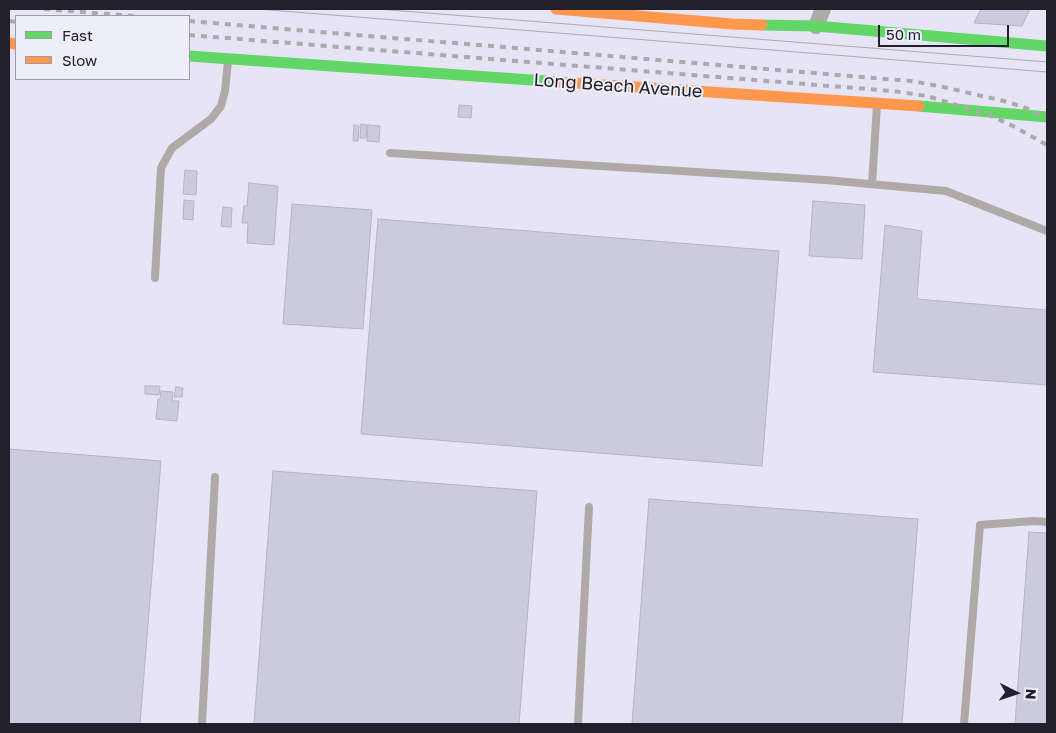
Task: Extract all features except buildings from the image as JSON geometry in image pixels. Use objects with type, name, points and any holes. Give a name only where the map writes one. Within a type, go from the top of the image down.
[{"type":"main road","points":[[556,9],[816,26],[1047,46]]},
{"type":"main road","name":"Long Beach Avenue","points":[[190,56],[973,110],[1047,117]]},
{"type":"street","points":[[816,26],[823,9]]},
{"type":"lane","points":[[155,278],[160,168],[172,148],[211,119],[221,106],[225,91],[228,58]]},
{"type":"lane","points":[[872,184],[877,104]]},
{"type":"lane","points":[[390,152],[872,184],[946,191],[1047,231]]},
{"type":"lane","points":[[202,724],[215,476]]},
{"type":"lane","points":[[578,724],[589,507]]},
{"type":"lane","points":[[964,724],[980,525],[1034,521],[1047,522]]},
{"type":"tram line","points":[[257,9],[1047,72]]},
{"type":"tram line","points":[[377,9],[1047,62]]},
{"type":"railway","points":[[44,9],[121,15]]},
{"type":"railway","points":[[9,21],[15,22]]},
{"type":"railway","points":[[190,21],[911,81],[1008,102],[1026,108],[1047,119]]},
{"type":"railway","points":[[190,35],[893,91],[927,96],[989,115],[1047,145]]},
{"type":"traffic: fast","points":[[762,25],[816,26],[1047,46]]},
{"type":"traffic: fast","points":[[190,56],[560,82]]},
{"type":"traffic: fast","points":[[919,106],[1047,117]]},
{"type":"traffic: slow","points":[[556,9],[762,25]]},
{"type":"traffic: slow","points":[[9,43],[15,44]]},
{"type":"traffic: slow","points":[[560,82],[919,106]]}]
